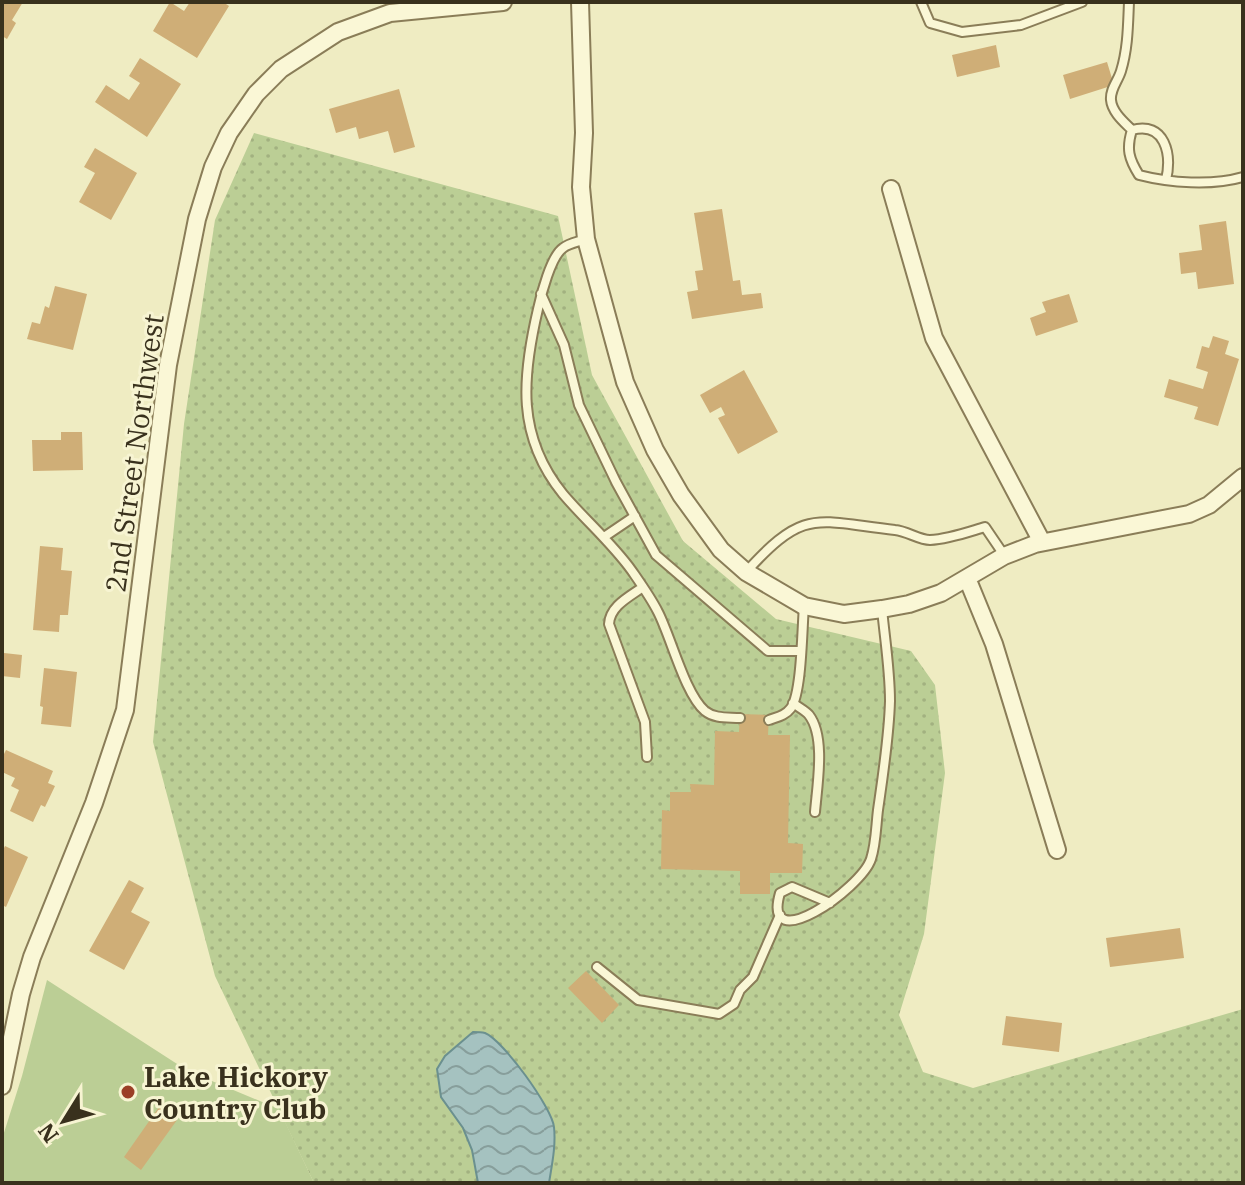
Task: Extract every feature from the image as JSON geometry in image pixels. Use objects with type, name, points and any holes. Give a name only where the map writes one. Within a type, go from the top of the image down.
[{"type":"street","name":"2nd Street Northwest","points":[[2,1086],[10,1018],[94,803],[125,710],[168,365],[197,219],[213,167],[241,113],[281,69],[318,42],[382,9],[503,2]]},
{"type":"street","points":[[580,2],[584,133],[581,187],[586,239],[625,382],[655,450],[702,526],[721,550],[746,572],[804,606],[844,614],[882,609],[930,597],[1004,556],[1042,542],[1189,514],[1219,498],[1243,477]]},
{"type":"street","points":[[891,189],[934,338],[1042,542]]},
{"type":"street","points":[[967,578],[994,644],[1057,850]]},
{"type":"lane","points":[[921,2],[930,23],[962,32],[1021,25],[1082,2]]},
{"type":"lane","points":[[1129,2],[1123,61],[1111,103],[1132,130]]},
{"type":"lane","points":[[1132,130],[1144,127],[1156,131],[1168,150],[1170,163],[1166,180]]},
{"type":"lane","points":[[1132,130],[1129,157],[1139,175],[1166,180],[1231,180],[1243,177]]},
{"type":"lane","points":[[586,239],[567,245],[557,254],[541,294],[527,356],[526,403],[530,428],[546,469],[563,494],[604,537],[643,587],[658,612],[698,704],[711,715],[740,718]]},
{"type":"lane","points":[[541,294],[564,345],[579,405],[656,555],[768,651],[800,651]]},
{"type":"lane","points":[[604,537],[635,516]]},
{"type":"lane","points":[[746,572],[778,538],[801,525],[820,521],[899,530],[927,540],[985,527],[1004,556]]},
{"type":"lane","points":[[643,587],[614,609],[609,624],[645,722],[647,757]]},
{"type":"lane","points":[[769,720],[783,716],[793,703],[804,606]]},
{"type":"lane","points":[[780,915],[795,922],[806,918],[860,879],[871,859],[890,701],[882,609]]},
{"type":"lane","points":[[793,703],[810,716],[816,734],[819,753],[815,812]]},
{"type":"lane","points":[[597,967],[638,1000],[719,1014],[734,1004],[740,990],[753,977],[780,915],[777,905],[780,893],[792,887],[830,903]]},
{"type":"green space","name":"Lake Hickory Country Club","points":[[254,133],[558,216],[592,375],[683,541],[776,619],[911,651],[935,685],[945,773],[924,934],[899,1015],[923,1072],[973,1088],[1243,1009],[1243,1183],[314,1183],[215,976],[153,742],[184,424],[215,220]]},
{"type":"green space","name":"Lake Hickory Country Club","points":[[47,980],[188,1071],[279,1109],[314,1183],[2,1183],[2,1139]]},
{"type":"water","points":[[473,1032],[485,1033],[503,1048],[545,1105],[554,1127],[549,1183],[478,1183],[472,1150],[463,1128],[441,1097],[437,1069],[445,1056]]},
{"type":"building","points":[[2,2],[23,2],[12,20],[16,23],[7,39],[2,36]]},
{"type":"building","points":[[170,2],[184,11],[190,2],[223,2],[229,6],[197,58],[153,31]]},
{"type":"building","points":[[996,45],[1000,67],[957,77],[952,55]]},
{"type":"building","points":[[140,58],[181,84],[147,137],[95,102],[106,85],[129,100],[140,83],[129,76]]},
{"type":"building","points":[[1107,62],[1114,85],[1070,99],[1063,75]]},
{"type":"building","points":[[399,89],[415,147],[394,153],[388,131],[359,139],[356,127],[336,133],[329,109]]},
{"type":"building","points":[[95,148],[137,173],[111,220],[79,202],[95,173],[84,167]]},
{"type":"building","points":[[722,209],[733,281],[740,280],[742,295],[761,293],[763,308],[692,319],[687,292],[698,290],[695,271],[703,270],[694,213]]},
{"type":"building","points":[[1226,221],[1234,284],[1198,289],[1196,272],[1181,274],[1179,253],[1202,250],[1199,225]]},
{"type":"building","points":[[55,286],[87,294],[73,350],[27,339],[32,322],[40,324],[45,306],[49,308]]},
{"type":"building","points":[[1069,294],[1078,322],[1036,336],[1030,318],[1046,312],[1042,302]]},
{"type":"building","points":[[1213,336],[1229,341],[1225,354],[1239,359],[1218,426],[1194,419],[1198,407],[1164,397],[1169,379],[1203,389],[1208,372],[1196,368],[1202,346],[1209,348]]},
{"type":"building","points":[[744,370],[778,432],[738,454],[718,418],[725,415],[721,407],[710,413],[700,395]]},
{"type":"building","points":[[61,432],[82,432],[83,470],[33,471],[32,440],[61,440]]},
{"type":"building","points":[[40,546],[63,548],[61,570],[72,571],[68,615],[60,615],[59,632],[33,630]]},
{"type":"building","points":[[4,653],[22,655],[20,678],[2,676]]},
{"type":"building","points":[[44,668],[77,672],[71,727],[41,724]]},
{"type":"building","points":[[740,714],[769,715],[768,735],[790,735],[788,843],[803,844],[802,873],[770,873],[770,894],[740,894],[740,871],[661,869],[662,810],[670,811],[670,792],[691,792],[690,784],[714,785],[715,731],[739,732]]},
{"type":"building","points":[[6,750],[53,771],[48,783],[55,786],[45,807],[41,805],[33,822],[10,811],[19,790],[11,786],[15,778],[2,772],[2,758]]},
{"type":"building","points":[[5,846],[28,857],[6,907],[2,905],[2,852]]},
{"type":"building","points":[[129,880],[144,888],[131,912],[150,922],[124,970],[89,951]]},
{"type":"building","points":[[1180,928],[1184,958],[1110,967],[1106,938]]},
{"type":"building","points":[[586,971],[619,1005],[602,1023],[568,988]]},
{"type":"building","points":[[1006,1016],[1062,1023],[1059,1052],[1002,1045]]},
{"type":"building","points":[[159,1107],[177,1120],[141,1170],[124,1157]]},
{"type":"place","name":"Lake Hickory Country Club","points":[[128,1092]]}]
